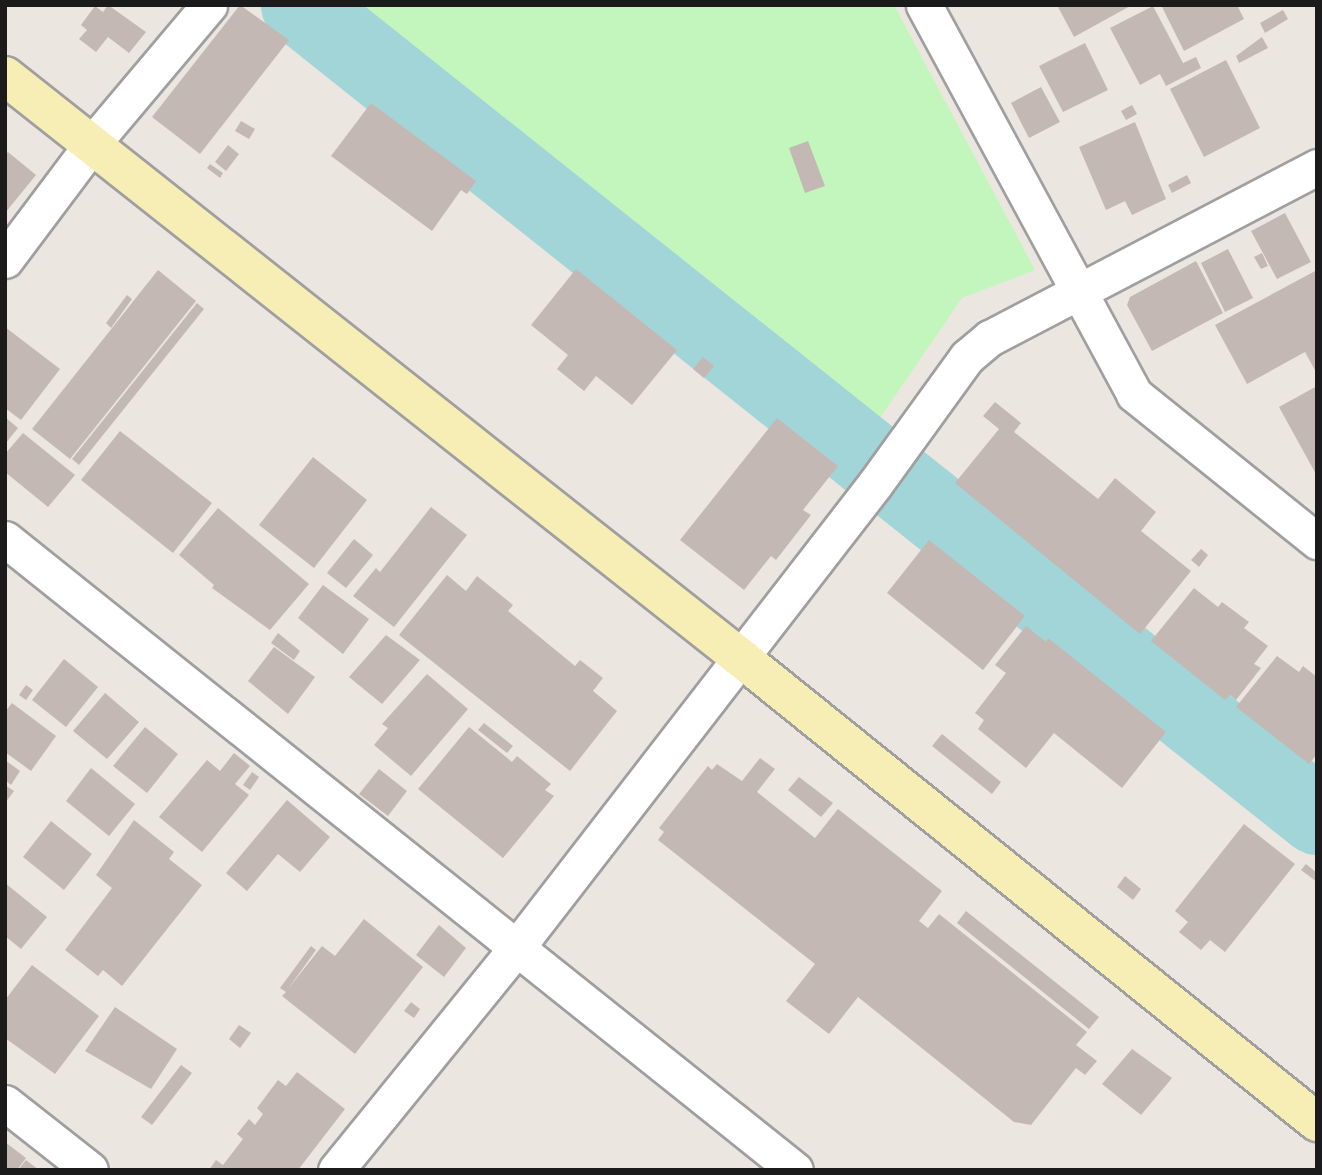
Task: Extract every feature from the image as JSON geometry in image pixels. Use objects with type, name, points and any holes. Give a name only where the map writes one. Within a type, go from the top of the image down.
[{"type":"street","points":[[5,260],[92,144],[209,5]]},
{"type":"street","points":[[924,5],[1134,394],[1317,541]]},
{"type":"street","points":[[5,76],[741,658],[1317,1122]]},
{"type":"street","points":[[336,1170],[517,947],[875,484],[967,357],[990,338],[1317,167]]},
{"type":"street","points":[[5,539],[795,1170]]},
{"type":"street","points":[[5,1103],[90,1170]]},
{"type":"green space","points":[[336,5],[894,5],[1035,270],[962,298],[871,431]]},
{"type":"building","points":[[108,5],[146,32],[129,53],[108,37],[96,52],[79,39],[87,30],[81,25],[95,6],[103,12]]},
{"type":"building","points":[[240,5],[289,40],[200,154],[152,117]]},
{"type":"building","points":[[1057,5],[1132,5],[1074,37]]},
{"type":"building","points":[[1161,5],[1237,5],[1244,19],[1184,51]]},
{"type":"building","points":[[1153,6],[1183,63],[1196,57],[1201,68],[1166,86],[1160,74],[1140,85],[1110,28]]},
{"type":"building","points":[[1283,10],[1288,19],[1265,33],[1260,23]]},
{"type":"building","points":[[1262,37],[1268,48],[1239,63],[1236,56]]},
{"type":"building","points":[[1085,43],[1108,90],[1063,112],[1039,66]]},
{"type":"building","points":[[1226,60],[1260,128],[1204,157],[1170,89]]},
{"type":"building","points":[[1041,87],[1060,122],[1029,138],[1011,103]]},
{"type":"building","points":[[371,103],[476,181],[467,194],[461,190],[432,231],[331,156]]},
{"type":"building","points":[[1132,105],[1137,114],[1126,120],[1121,111]]},
{"type":"building","points":[[241,121],[255,129],[249,139],[235,131]]},
{"type":"building","points":[[1135,122],[1166,199],[1132,215],[1125,201],[1106,210],[1079,147]]},
{"type":"building","points":[[808,141],[825,186],[805,193],[789,148]]},
{"type":"building","points":[[228,145],[239,154],[226,171],[215,162]]},
{"type":"building","points":[[8,152],[36,175],[5,213],[5,155]]},
{"type":"building","points":[[210,164],[223,173],[220,178],[207,168]]},
{"type":"building","points":[[1187,175],[1191,183],[1172,193],[1168,185]]},
{"type":"building","points":[[1285,213],[1311,262],[1277,279],[1251,231]]},
{"type":"building","points":[[1228,249],[1253,298],[1225,312],[1201,263]]},
{"type":"building","points":[[1262,253],[1268,266],[1261,269],[1254,257]]},
{"type":"building","points":[[1196,261],[1223,313],[1152,351],[1127,305],[1130,297]]},
{"type":"building","points":[[576,269],[677,350],[632,405],[596,376],[584,391],[557,369],[568,355],[531,325]]},
{"type":"building","points":[[158,270],[196,301],[70,459],[32,429]]},
{"type":"building","points":[[1317,270],[1317,374],[1305,352],[1247,384],[1215,325]]},
{"type":"building","points":[[127,295],[132,299],[111,328],[106,323]]},
{"type":"building","points":[[197,303],[204,309],[79,465],[72,459]]},
{"type":"building","points":[[5,327],[60,369],[21,420],[5,408]]},
{"type":"building","points":[[703,357],[714,366],[704,378],[693,369]]},
{"type":"building","points":[[1317,386],[1317,476],[1279,407]]},
{"type":"building","points":[[995,402],[1021,423],[1014,432],[1098,499],[1115,478],[1156,512],[1141,531],[1191,571],[1140,634],[955,483],[999,429],[983,416]]},
{"type":"building","points":[[5,417],[18,428],[5,444]]},
{"type":"building","points":[[777,418],[838,466],[803,510],[811,515],[776,560],[771,556],[744,590],[680,540]]},
{"type":"building","points":[[120,431],[212,503],[173,553],[81,480]]},
{"type":"building","points":[[23,433],[75,475],[48,507],[5,472],[5,454]]},
{"type":"building","points":[[313,457],[367,500],[314,568],[259,525]]},
{"type":"building","points":[[431,507],[467,535],[394,627],[353,596],[376,568],[380,572]]},
{"type":"building","points":[[218,508],[309,584],[270,630],[212,588],[214,585],[179,555]]},
{"type":"building","points":[[354,539],[373,555],[346,588],[327,573]]},
{"type":"building","points":[[929,540],[1025,616],[983,670],[887,593]]},
{"type":"building","points":[[1201,549],[1208,555],[1199,567],[1191,560]]},
{"type":"building","points":[[447,575],[466,591],[477,576],[513,605],[508,611],[575,666],[580,660],[603,678],[593,691],[617,711],[570,771],[399,635]]},
{"type":"building","points":[[323,585],[369,619],[343,654],[298,618]]},
{"type":"building","points":[[1194,588],[1218,607],[1222,602],[1249,622],[1244,628],[1268,646],[1254,664],[1261,668],[1236,700],[1230,695],[1225,700],[1151,641]]},
{"type":"building","points":[[1026,626],[1046,642],[1048,638],[1166,732],[1122,788],[1054,733],[1026,768],[978,729],[984,720],[975,713],[1006,673],[995,665]]},
{"type":"building","points":[[278,633],[300,651],[294,660],[271,643]]},
{"type":"building","points":[[386,635],[420,660],[382,704],[349,677]]},
{"type":"building","points":[[274,647],[315,677],[288,714],[248,681]]},
{"type":"building","points":[[1277,656],[1299,672],[1303,666],[1317,677],[1317,754],[1309,764],[1236,707]]},
{"type":"building","points":[[64,659],[98,687],[66,727],[32,700]]},
{"type":"building","points":[[427,674],[468,709],[411,776],[374,745],[388,728],[382,724]]},
{"type":"building","points":[[26,685],[33,690],[26,700],[19,695]]},
{"type":"building","points":[[105,693],[139,722],[107,759],[73,731]]},
{"type":"building","points":[[12,703],[56,736],[31,771],[5,752],[5,712]]},
{"type":"building","points":[[484,723],[513,746],[507,753],[478,730]]},
{"type":"building","points":[[145,727],[178,754],[147,793],[113,766]]},
{"type":"building","points":[[469,727],[512,762],[517,756],[551,784],[545,790],[554,796],[503,858],[418,789]]},
{"type":"building","points":[[942,734],[1001,782],[992,794],[932,746]]},
{"type":"building","points":[[234,753],[250,766],[235,784],[249,795],[202,852],[159,817],[207,760],[220,771]]},
{"type":"building","points":[[760,758],[775,769],[757,792],[815,838],[838,809],[942,891],[919,921],[928,928],[939,914],[1087,1032],[1076,1045],[1097,1061],[1085,1075],[1076,1068],[1031,1125],[1014,1122],[858,997],[829,1034],[786,1001],[815,964],[658,840],[664,832],[659,828],[708,766],[712,770],[717,764],[742,781]]},
{"type":"building","points":[[5,760],[20,771],[11,785],[5,780]]},
{"type":"building","points":[[91,768],[135,804],[109,836],[66,801]]},
{"type":"building","points":[[379,769],[407,791],[388,816],[359,794]]},
{"type":"building","points":[[252,772],[259,777],[250,790],[243,785]]},
{"type":"building","points":[[799,777],[833,803],[821,817],[788,790]]},
{"type":"building","points":[[5,785],[14,791],[5,803]]},
{"type":"building","points":[[287,800],[330,837],[300,872],[278,854],[247,891],[226,873]]},
{"type":"building","points":[[134,820],[174,852],[169,859],[202,885],[122,986],[103,970],[98,976],[65,950],[112,888],[96,875]]},
{"type":"building","points":[[51,821],[92,854],[64,890],[23,857]]},
{"type":"building","points":[[1244,824],[1295,864],[1225,952],[1210,940],[1201,950],[1179,932],[1188,922],[1175,911]]},
{"type":"building","points":[[1306,864],[1317,873],[1317,882],[1301,870]]},
{"type":"building","points":[[1125,876],[1141,889],[1133,900],[1117,887]]},
{"type":"building","points":[[5,883],[47,917],[21,949],[5,936]]},
{"type":"building","points":[[966,911],[1099,1017],[1089,1029],[957,923]]},
{"type":"building","points":[[364,919],[423,967],[355,1054],[282,996],[286,992],[280,988],[311,946],[316,950],[288,989],[322,946],[335,956]]},
{"type":"building","points":[[439,925],[466,948],[444,977],[416,955]]},
{"type":"building","points":[[32,965],[99,1016],[55,1074],[5,1038],[5,1000]]},
{"type":"building","points":[[411,1002],[420,1009],[414,1018],[404,1011]]},
{"type":"building","points":[[115,1007],[177,1049],[151,1089],[85,1051]]},
{"type":"building","points":[[239,1025],[251,1033],[240,1048],[229,1039]]},
{"type":"building","points":[[1132,1049],[1172,1078],[1141,1115],[1102,1084]]},
{"type":"building","points":[[181,1065],[192,1073],[152,1125],[141,1117]]},
{"type":"building","points":[[297,1072],[345,1109],[298,1170],[209,1170],[216,1160],[223,1165],[243,1139],[237,1134],[249,1119],[255,1125],[263,1114],[257,1108],[278,1080],[286,1086]]},
{"type":"building","points":[[5,1142],[26,1158],[17,1170],[5,1170]]},
{"type":"building","points":[[26,1160],[39,1170],[18,1170]]},
{"type":"waterway","points":[[300,5],[1317,815]]}]
